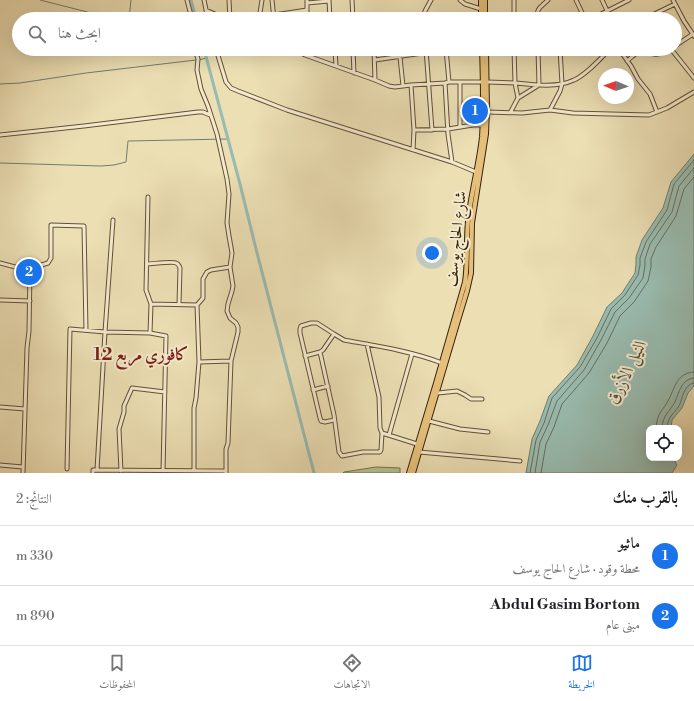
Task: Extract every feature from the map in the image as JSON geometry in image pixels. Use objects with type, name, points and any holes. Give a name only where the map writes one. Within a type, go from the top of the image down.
[{"type":"main road","points":[[481,0],[481,9]]},
{"type":"main road","points":[[485,0],[486,12]]},
{"type":"main road","name":"شارع الحاج يوسف","points":[[413,473],[438,393],[470,279],[474,208],[486,139],[487,112],[483,56]]},
{"type":"main road","name":"شارع الحاج يوسف","points":[[409,473],[465,282],[468,222],[483,125],[486,56]]},
{"type":"street","points":[[187,0],[190,12]]},
{"type":"street","points":[[204,0],[206,10],[210,12]]},
{"type":"street","points":[[229,0],[230,12]]},
{"type":"street","points":[[260,12],[262,0]]},
{"type":"street","points":[[272,0],[274,12]]},
{"type":"street","points":[[294,12],[307,10],[307,2],[329,0],[330,12]]},
{"type":"street","points":[[352,0],[353,12]]},
{"type":"street","points":[[424,12],[431,0]]},
{"type":"street","points":[[460,0],[465,4],[481,9]]},
{"type":"street","points":[[514,0],[514,12]]},
{"type":"street","points":[[538,12],[539,8],[548,0]]},
{"type":"street","points":[[576,0],[582,12]]},
{"type":"street","points":[[602,0],[607,11],[628,0]]},
{"type":"street","points":[[673,0],[679,12]]},
{"type":"street","points":[[660,12],[675,4]]},
{"type":"street","points":[[682,17],[693,35],[682,42]]},
{"type":"street","points":[[93,473],[93,470],[121,470],[133,472],[226,472],[231,361],[238,332],[236,323],[230,318],[227,311],[233,286],[230,267],[232,253],[227,227],[229,200],[228,183],[217,134],[201,89],[197,67],[197,56]]},
{"type":"street","points":[[218,56],[226,82],[231,88],[287,110],[452,162],[476,172]]},
{"type":"street","points":[[308,56],[395,87],[449,82],[539,85],[562,84],[581,76],[603,56]]},
{"type":"street","points":[[335,56],[336,66]]},
{"type":"street","points":[[353,56],[354,73]]},
{"type":"street","points":[[375,56],[375,80]]},
{"type":"street","points":[[375,60],[404,56]]},
{"type":"street","points":[[426,56],[432,130]]},
{"type":"street","points":[[448,56],[449,82]]},
{"type":"street","points":[[514,56],[515,83],[518,98]]},
{"type":"street","points":[[538,56],[539,85]]},
{"type":"street","points":[[550,110],[562,84],[560,56]]},
{"type":"street","points":[[624,56],[638,79],[650,94],[657,112]]},
{"type":"street","points":[[627,61],[634,56]]},
{"type":"street","points":[[676,56],[694,78]]},
{"type":"street","points":[[400,57],[403,86]]},
{"type":"street","points":[[445,83],[452,162]]},
{"type":"street","points":[[460,83],[460,126]]},
{"type":"street","points":[[411,85],[414,150]]},
{"type":"street","points":[[510,113],[518,98],[539,85]]},
{"type":"street","points":[[487,112],[510,113],[550,110],[573,113],[644,115],[657,112],[694,92]]},
{"type":"street","points":[[0,135],[198,112],[211,115]]},
{"type":"street","points":[[414,130],[448,129],[460,126],[483,125]]},
{"type":"street","points":[[148,197],[146,290],[151,304],[150,333]]},
{"type":"street","points":[[97,470],[105,332],[114,220]]},
{"type":"street","points":[[30,271],[35,267],[48,263],[51,258],[51,225],[84,226],[86,330]]},
{"type":"street","points":[[147,264],[171,262],[178,265],[180,268],[179,304]]},
{"type":"street","points":[[0,263],[30,271]]},
{"type":"street","points":[[194,471],[194,408],[198,362],[197,305],[203,298],[203,280],[207,272],[230,267]]},
{"type":"street","points":[[23,473],[30,271]]},
{"type":"street","points":[[0,300],[30,301]]},
{"type":"street","points":[[151,304],[197,305]]},
{"type":"street","points":[[334,420],[325,422],[321,421],[300,333],[301,326],[317,323],[344,340],[412,354],[442,363]]},
{"type":"street","points":[[67,469],[70,329],[105,332],[150,333],[166,336],[163,471]]},
{"type":"street","points":[[305,356],[320,352],[334,334]]},
{"type":"street","points":[[320,352],[328,386],[339,452],[342,456],[363,452],[380,452],[382,433],[380,428],[378,389],[367,344]]},
{"type":"street","points":[[388,435],[412,354]]},
{"type":"street","points":[[198,362],[231,361]]},
{"type":"street","points":[[313,390],[328,386]]},
{"type":"street","points":[[121,470],[118,429],[124,412],[124,406],[132,388],[165,392]]},
{"type":"street","points":[[438,393],[457,391],[471,399],[482,399]]},
{"type":"street","points":[[0,407],[25,408]]},
{"type":"street","points":[[429,421],[460,429],[488,432]]},
{"type":"street","points":[[382,433],[417,444]]},
{"type":"street","points":[[419,452],[520,461]]},
{"type":"street","points":[[0,465],[23,467]]},
{"type":"green space","points":[[376,467],[400,468],[400,473],[343,473],[344,472]]},
{"type":"water","name":"النيل الأزرق","points":[[694,154],[694,386],[688,393],[682,408],[672,420],[671,425],[646,425],[646,461],[675,461],[677,465],[672,473],[526,473],[532,439],[549,396],[577,365],[607,307],[622,293],[635,273],[636,257],[642,240],[663,208],[671,182]]},
{"type":"waterway","points":[[40,0],[87,12]]},
{"type":"waterway","points":[[130,12],[131,0]]},
{"type":"waterway","points":[[191,0],[194,12]]},
{"type":"waterway","points":[[206,56],[314,473]]},
{"type":"waterway","points":[[199,60],[206,58]]},
{"type":"waterway","points":[[0,84],[20,83],[86,73],[196,60]]},
{"type":"waterway","points":[[0,163],[101,166],[114,165],[126,162],[128,141],[227,139]]},
{"type":"place","name":"ماثيو","points":[[475,111]]},
{"type":"place","name":"Abdul Gasim Bortom","points":[[29,272]]},
{"type":"district","name":"كافوري مربع 12","points":[[141,355]]}]
